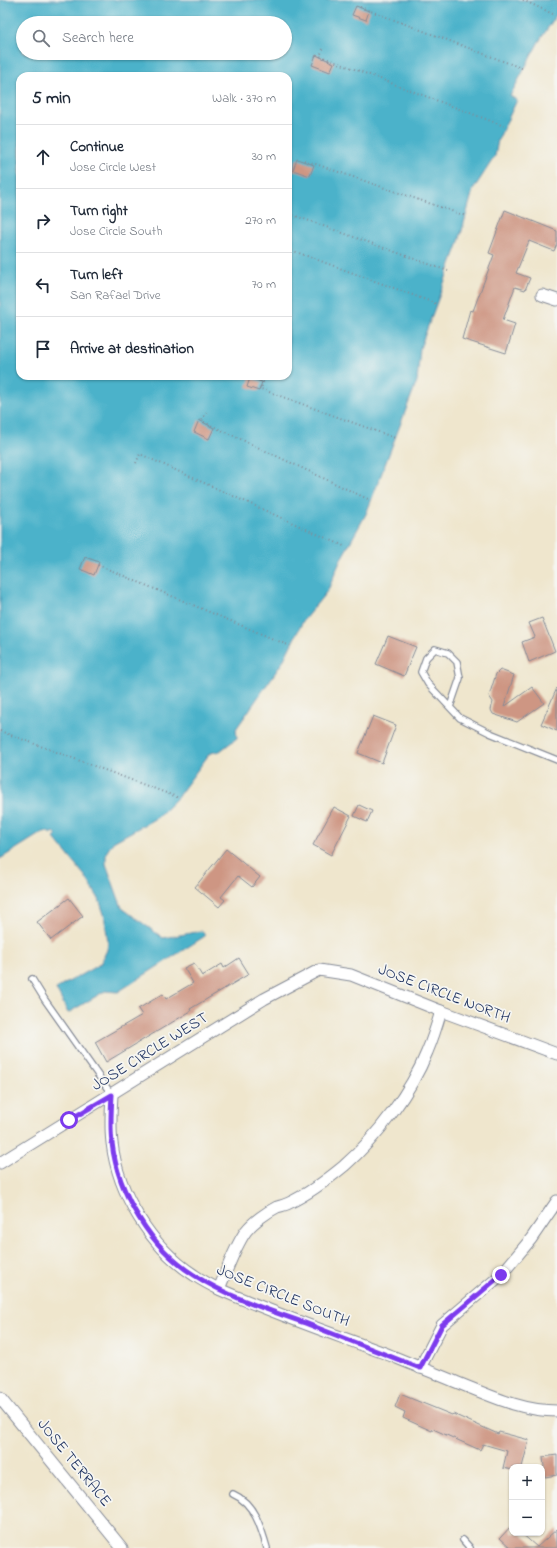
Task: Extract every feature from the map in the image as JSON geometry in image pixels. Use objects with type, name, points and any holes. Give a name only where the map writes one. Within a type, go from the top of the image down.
[{"type":"street","points":[[542,295],[557,300]]},
{"type":"street","name":"JOSE CIRCLE NORTH","points":[[319,970],[351,975],[441,1011],[557,1054]]},
{"type":"street","name":"JOSE CIRCLE WEST","points":[[0,1164],[264,999],[319,970]]},
{"type":"street","points":[[219,1289],[232,1258],[246,1231],[268,1213],[288,1204],[313,1189],[342,1167],[369,1143],[403,1097],[427,1052],[441,1011]]},
{"type":"street","name":"JOSE CIRCLE SOUTH","points":[[112,1095],[110,1119],[112,1143],[121,1179],[132,1204],[147,1228],[165,1251],[193,1274],[219,1289],[277,1313],[507,1402],[532,1409],[557,1411]]},
{"type":"street","points":[[420,1368],[442,1325],[501,1275],[531,1239],[557,1202]]},
{"type":"street","name":"JOSE TERRACE","points":[[0,1398],[122,1548]]},
{"type":"lane","points":[[450,707],[460,678],[458,662],[448,654],[435,649],[426,658],[421,672],[428,684],[460,718],[490,733],[557,760]]},
{"type":"lane","points":[[32,979],[45,1000],[112,1095]]},
{"type":"lane","points":[[233,1494],[250,1506],[263,1532],[267,1548]]},
{"type":"lane","points":[[463,1540],[470,1548]]},
{"type":"path","points":[[523,0],[555,15]]},
{"type":"path","points":[[360,7],[524,69]]},
{"type":"path","points":[[322,49],[320,56],[504,126]]},
{"type":"path","points":[[304,160],[466,216]]},
{"type":"path","points":[[293,215],[448,271]]},
{"type":"path","points":[[292,250],[437,304]]},
{"type":"path","points":[[258,380],[263,382],[261,389],[395,438]]},
{"type":"path","points":[[206,412],[202,420],[370,500]]},
{"type":"path","points":[[136,463],[140,454],[346,547]]},
{"type":"path","points":[[98,565],[290,646]]},
{"type":"path","points":[[0,731],[177,797]]},
{"type":"water","points":[[0,0],[557,0],[557,14],[538,43],[510,96],[517,100],[498,140],[495,156],[473,190],[458,245],[420,348],[417,381],[366,514],[341,559],[328,590],[303,621],[282,663],[236,729],[237,738],[220,751],[210,753],[176,799],[158,817],[113,842],[106,853],[106,864],[122,908],[163,938],[202,931],[205,936],[118,992],[105,991],[68,1013],[56,989],[100,964],[107,950],[108,942],[104,914],[99,899],[85,876],[54,838],[57,835],[54,832],[51,834],[48,832],[43,832],[0,859]]},
{"type":"building","points":[[356,6],[369,11],[366,20],[352,15]]},
{"type":"building","points":[[316,55],[334,63],[330,72],[312,65]]},
{"type":"building","points":[[297,159],[314,165],[310,176],[293,170]]},
{"type":"building","points":[[505,210],[557,231],[557,244],[554,251],[529,241],[516,273],[530,278],[525,290],[515,287],[503,320],[515,324],[506,353],[462,339],[470,310],[473,311],[494,255],[489,253]]},
{"type":"building","points":[[249,380],[262,382],[259,391],[247,387]]},
{"type":"building","points":[[199,420],[214,428],[209,439],[194,432]]},
{"type":"building","points":[[85,557],[99,562],[94,575],[80,569]]},
{"type":"building","points":[[542,618],[555,651],[529,662],[522,642],[535,637],[529,623]]},
{"type":"building","points":[[388,636],[416,647],[404,676],[376,664]]},
{"type":"building","points":[[500,670],[514,675],[504,707],[532,687],[544,703],[517,722],[493,714],[491,710],[493,702],[489,696],[496,674]]},
{"type":"building","points":[[557,688],[557,731],[541,724]]},
{"type":"building","points":[[373,716],[396,725],[382,763],[358,753]]},
{"type":"building","points":[[359,805],[372,811],[367,822],[354,816]]},
{"type":"building","points":[[334,807],[351,816],[331,855],[313,845]]},
{"type":"building","points":[[226,849],[260,877],[252,887],[238,876],[221,897],[225,900],[219,907],[195,887]]},
{"type":"building","points":[[69,898],[83,916],[51,940],[37,922]]},
{"type":"building","points":[[239,958],[249,974],[106,1062],[95,1042],[142,1015],[138,1009],[163,994],[166,999],[193,983],[184,968],[194,963],[202,976],[222,964],[224,968]]},
{"type":"building","points":[[400,1394],[452,1415],[453,1414],[498,1434],[499,1432],[529,1440],[523,1464],[509,1464],[509,1469],[503,1468],[507,1451],[483,1444],[480,1450],[433,1429],[432,1431],[403,1418],[405,1412],[395,1407]]},
{"type":"building","points":[[557,1455],[557,1475],[545,1477],[545,1464],[544,1464],[543,1457]]},
{"type":"building","points":[[509,1528],[509,1536],[524,1536],[537,1547],[557,1529],[557,1548],[511,1548],[500,1538]]},
{"type":"route","points":[[69,1120],[112,1095],[110,1119],[112,1143],[121,1179],[126,1191],[132,1204],[160,1246],[177,1262],[193,1274],[219,1289],[420,1368],[442,1325],[501,1275]]}]
